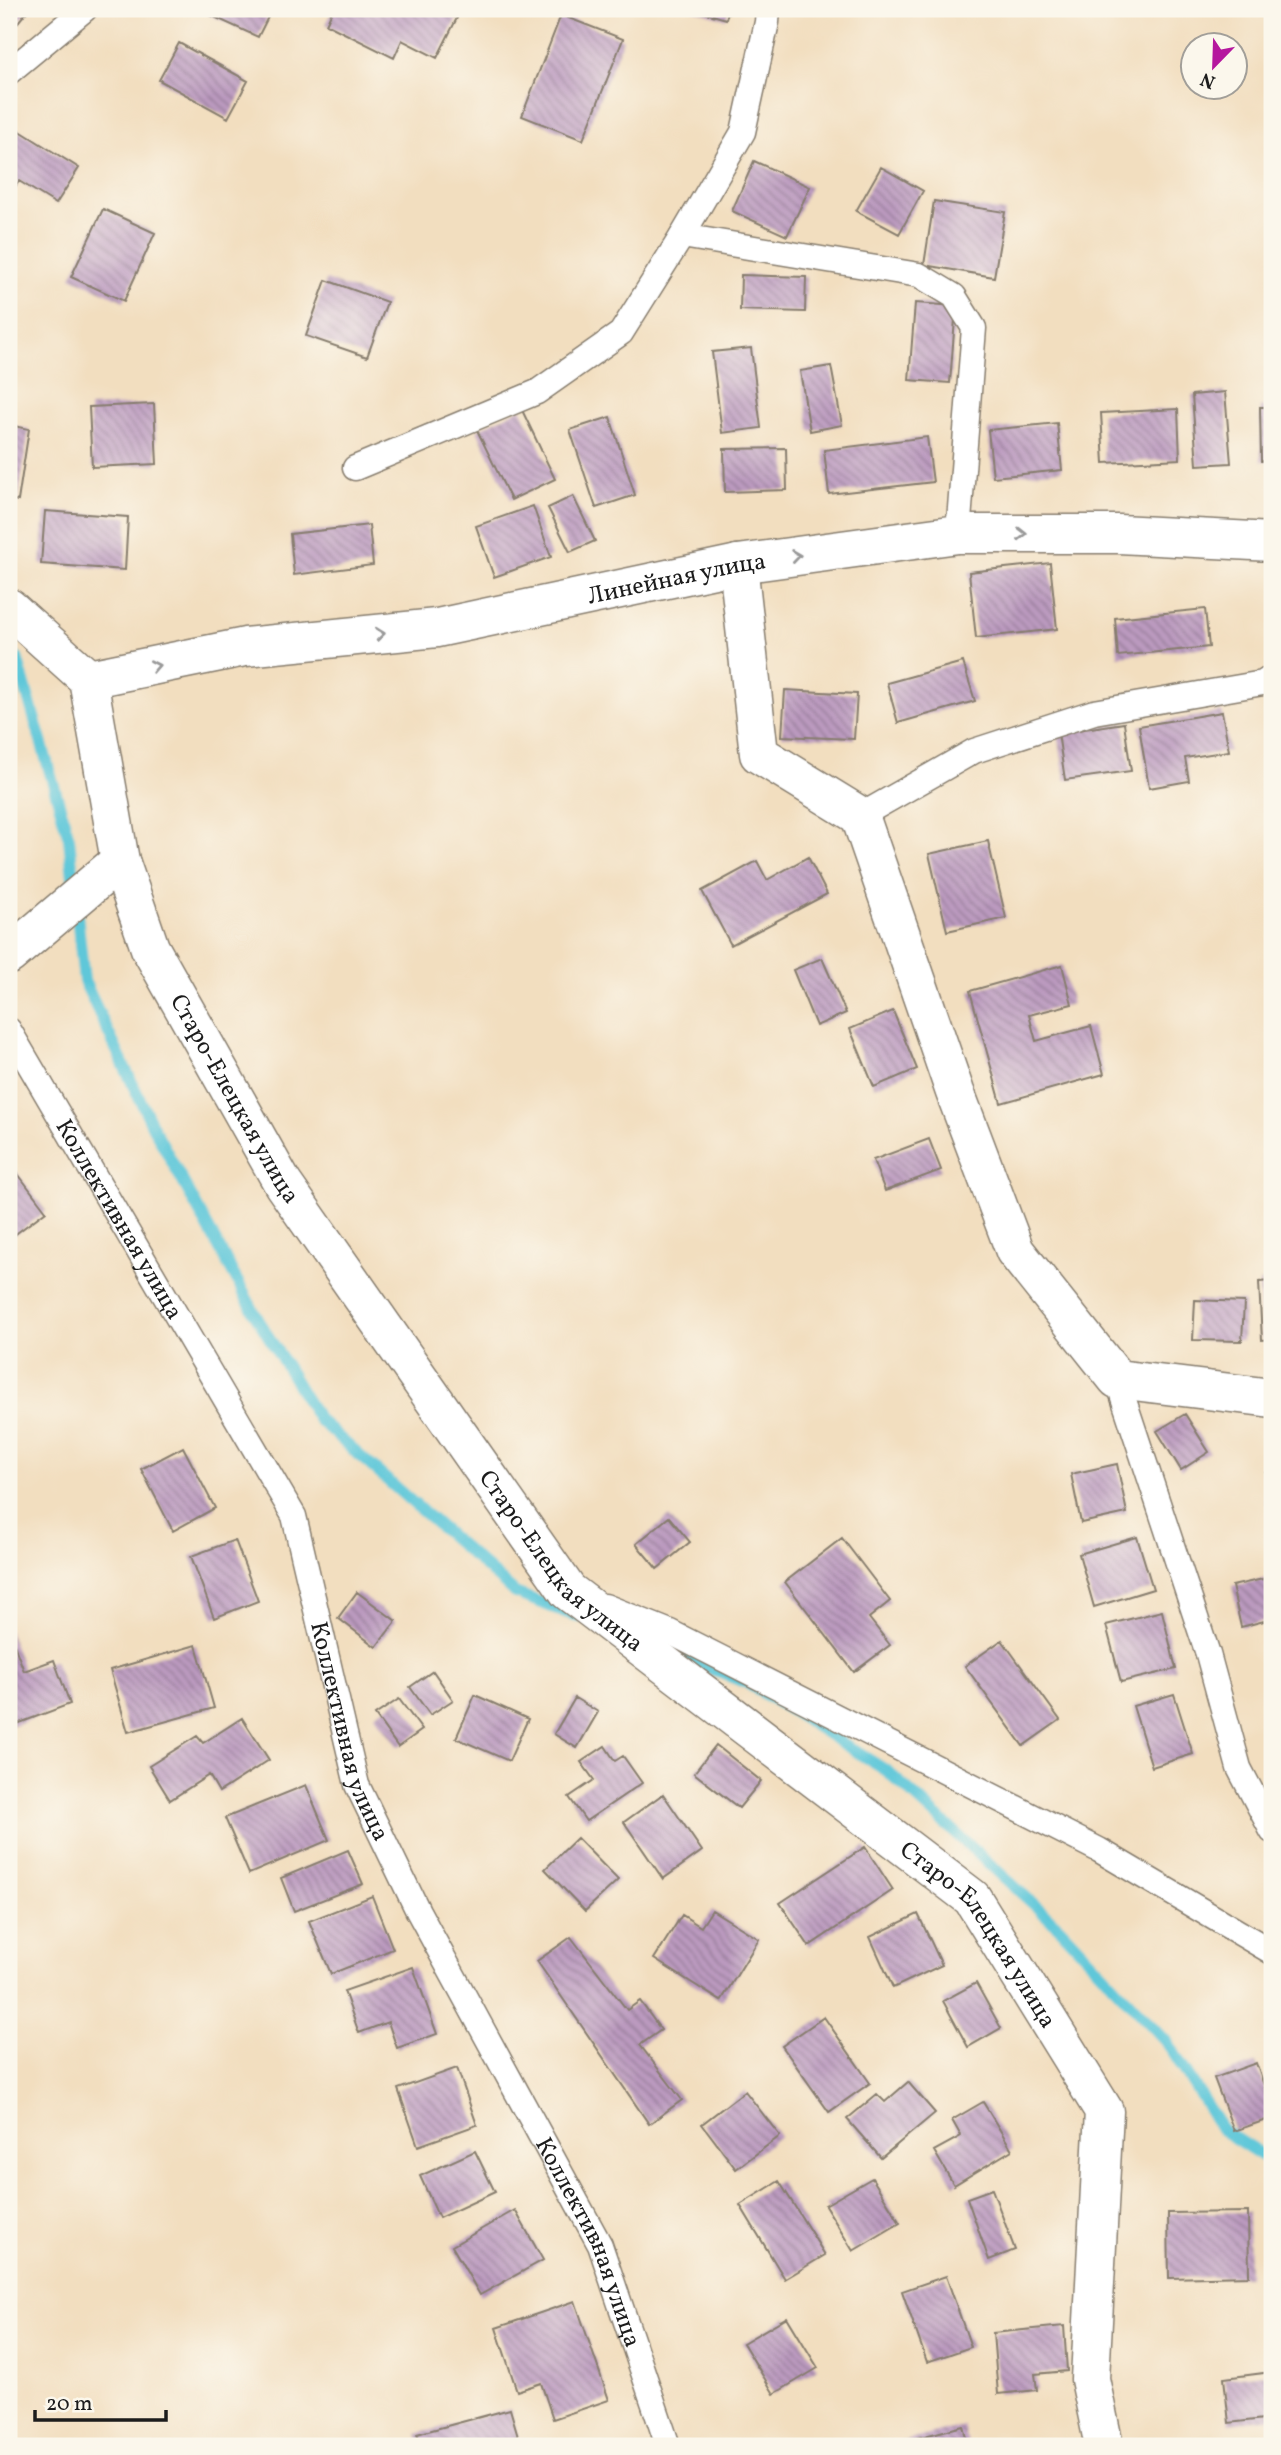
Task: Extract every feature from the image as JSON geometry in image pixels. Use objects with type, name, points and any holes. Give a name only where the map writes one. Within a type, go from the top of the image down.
[{"type":"street","name":"Линейная улица","points":[[88,679],[245,647],[437,628],[738,564],[958,534],[1119,534],[1272,542]]},
{"type":"street","points":[[738,564],[759,754],[860,816],[956,1092],[1015,1251],[1117,1379],[1272,1398]]},
{"type":"street","points":[[9,608],[88,679]]},
{"type":"street","name":"Старо-Елецкая улица","points":[[88,679],[120,861],[150,948],[283,1184],[568,1591],[972,1898],[1104,2111],[1090,2379],[1104,2446]]},
{"type":"street","points":[[9,955],[120,861]]},
{"type":"lane","points":[[9,72],[85,9]]},
{"type":"lane","points":[[355,468],[537,392],[621,333],[743,132],[768,9]]},
{"type":"lane","points":[[682,236],[919,275],[954,296],[974,328],[958,534]]},
{"type":"lane","points":[[860,816],[974,751],[1094,712],[1263,684],[1272,677]]},
{"type":"lane","name":"Коллективная улица","points":[[9,1030],[295,1516],[357,1785],[418,1911],[600,2245],[668,2446]]},
{"type":"lane","points":[[1117,1379],[1208,1654],[1239,1768],[1272,1831]]},
{"type":"lane","points":[[568,1591],[670,1632],[878,1736],[1099,1850],[1272,1952]]},
{"type":"building","points":[[9,9],[29,9],[9,33]]},
{"type":"building","points":[[197,9],[272,9],[258,37]]},
{"type":"building","points":[[333,9],[438,9],[457,18],[437,58],[402,40],[394,58],[326,24]]},
{"type":"building","points":[[692,9],[729,9],[726,19]]},
{"type":"building","points":[[561,15],[623,39],[583,140],[522,116]]},
{"type":"building","points":[[179,43],[248,81],[228,118],[159,80]]},
{"type":"building","points":[[9,124],[79,168],[56,204],[19,181],[9,196]]},
{"type":"building","points":[[754,161],[810,187],[787,236],[732,211]]},
{"type":"building","points":[[881,167],[923,191],[899,234],[856,211]]},
{"type":"building","points":[[934,201],[1005,212],[994,277],[924,265]]},
{"type":"building","points":[[103,209],[155,233],[124,301],[71,277]]},
{"type":"building","points":[[741,275],[806,277],[805,312],[740,310]]},
{"type":"building","points":[[326,280],[387,302],[367,357],[306,336]]},
{"type":"building","points":[[915,303],[956,306],[950,383],[909,380]]},
{"type":"building","points":[[751,348],[761,428],[722,433],[712,352]]},
{"type":"building","points":[[831,366],[842,425],[810,431],[800,371]]},
{"type":"building","points":[[1225,392],[1231,463],[1197,465],[1192,395]]},
{"type":"building","points":[[154,404],[157,464],[92,467],[89,407]]},
{"type":"building","points":[[1260,407],[1272,407],[1272,461],[1261,461]]},
{"type":"building","points":[[521,408],[555,479],[511,500],[477,430]]},
{"type":"building","points":[[1178,409],[1180,459],[1104,463],[1101,413]]},
{"type":"building","points":[[610,417],[635,495],[596,508],[570,430]]},
{"type":"building","points":[[1057,423],[1062,470],[993,477],[988,430]]},
{"type":"building","points":[[9,425],[29,429],[18,501],[9,499]]},
{"type":"building","points":[[927,437],[933,482],[829,494],[824,450]]},
{"type":"building","points":[[786,448],[787,490],[725,492],[724,449]]},
{"type":"building","points":[[573,496],[595,541],[570,552],[548,508]]},
{"type":"building","points":[[533,506],[551,557],[494,577],[476,526]]},
{"type":"building","points":[[45,511],[128,517],[125,570],[41,564]]},
{"type":"building","points":[[369,525],[373,565],[294,575],[290,534]]},
{"type":"building","points":[[1050,563],[1057,629],[976,638],[969,572]]},
{"type":"building","points":[[1205,609],[1209,647],[1118,656],[1115,618]]},
{"type":"building","points":[[963,662],[975,701],[898,723],[887,683]]},
{"type":"building","points":[[785,690],[857,694],[854,739],[782,736]]},
{"type":"building","points":[[1222,712],[1229,751],[1185,758],[1189,781],[1149,788],[1139,726]]},
{"type":"building","points":[[1124,723],[1131,771],[1065,780],[1058,733]]},
{"type":"building","points":[[988,841],[1006,918],[947,931],[929,854]]},
{"type":"building","points":[[808,857],[827,894],[731,945],[702,891],[757,861],[767,880]]},
{"type":"building","points":[[822,958],[846,1013],[816,1026],[793,970]]},
{"type":"building","points":[[1062,965],[1072,1004],[1029,1015],[1036,1041],[1091,1026],[1104,1074],[1001,1103],[970,991]]},
{"type":"building","points":[[893,1011],[917,1069],[874,1087],[850,1029]]},
{"type":"building","points":[[929,1139],[941,1170],[885,1191],[873,1160]]},
{"type":"building","points":[[9,1162],[46,1211],[9,1239]]},
{"type":"building","points":[[1272,1281],[1272,1339],[1262,1340],[1259,1282]]},
{"type":"building","points":[[1195,1300],[1244,1302],[1242,1341],[1193,1340]]},
{"type":"building","points":[[1185,1414],[1209,1452],[1181,1470],[1157,1431]]},
{"type":"building","points":[[183,1447],[215,1508],[173,1531],[141,1469]]},
{"type":"building","points":[[1117,1464],[1127,1513],[1081,1523],[1071,1474]]},
{"type":"building","points":[[1266,1473],[1272,1473],[1272,1503],[1265,1503]]},
{"type":"building","points":[[669,1517],[690,1542],[657,1569],[636,1544]]},
{"type":"building","points":[[1137,1537],[1153,1589],[1094,1607],[1079,1554]]},
{"type":"building","points":[[842,1538],[890,1601],[869,1618],[890,1645],[854,1672],[785,1582]]},
{"type":"building","points":[[235,1540],[258,1601],[214,1618],[191,1556]]},
{"type":"building","points":[[1272,1577],[1272,1619],[1241,1627],[1232,1586]]},
{"type":"building","points":[[357,1592],[396,1621],[376,1647],[338,1618]]},
{"type":"building","points":[[1162,1611],[1176,1669],[1121,1682],[1106,1625]]},
{"type":"building","points":[[9,1631],[24,1671],[54,1660],[70,1704],[9,1727]]},
{"type":"building","points":[[1002,1640],[1060,1720],[1023,1746],[965,1666]]},
{"type":"building","points":[[196,1645],[214,1708],[128,1732],[110,1670]]},
{"type":"building","points":[[433,1671],[453,1700],[430,1715],[410,1687]]},
{"type":"building","points":[[1174,1694],[1193,1754],[1152,1767],[1133,1706]]},
{"type":"building","points":[[475,1695],[528,1719],[509,1761],[456,1738]]},
{"type":"building","points":[[575,1698],[598,1712],[577,1748],[554,1734]]},
{"type":"building","points":[[399,1699],[422,1730],[398,1747],[375,1715]]},
{"type":"building","points":[[242,1718],[269,1760],[219,1792],[209,1775],[170,1800],[149,1766],[197,1736],[203,1743]]},
{"type":"building","points":[[716,1745],[761,1781],[739,1808],[694,1773]]},
{"type":"building","points":[[605,1746],[615,1761],[623,1756],[642,1783],[586,1821],[569,1797],[594,1780],[581,1762]]},
{"type":"building","points":[[306,1785],[329,1840],[249,1874],[225,1818]]},
{"type":"building","points":[[663,1794],[702,1851],[663,1879],[624,1822]]},
{"type":"building","points":[[577,1838],[618,1880],[585,1911],[545,1869]]},
{"type":"building","points":[[865,1847],[893,1890],[809,1946],[780,1903]]},
{"type":"building","points":[[348,1850],[363,1884],[294,1911],[281,1878]]},
{"type":"building","points":[[372,1896],[393,1949],[331,1974],[309,1921]]},
{"type":"building","points":[[712,1910],[759,1939],[721,2001],[654,1959],[682,1915],[701,1927]]},
{"type":"building","points":[[918,1914],[942,1965],[893,1988],[870,1937]]},
{"type":"building","points":[[571,1937],[627,2010],[640,2001],[661,2030],[640,2045],[682,2100],[649,2124],[537,1961]]},
{"type":"building","points":[[413,1967],[437,2034],[397,2048],[388,2022],[359,2033],[344,1991]]},
{"type":"building","points":[[976,1983],[1001,2028],[968,2047],[943,2001]]},
{"type":"building","points":[[824,2017],[870,2083],[829,2112],[782,2046]]},
{"type":"building","points":[[1256,2063],[1272,2108],[1272,2118],[1234,2131],[1214,2078]]},
{"type":"building","points":[[457,2068],[477,2125],[418,2146],[398,2089]]},
{"type":"building","points":[[908,2082],[935,2113],[881,2158],[847,2119],[877,2094],[885,2102]]},
{"type":"building","points":[[745,2091],[780,2136],[736,2169],[702,2124]]},
{"type":"building","points":[[983,2102],[1012,2150],[954,2185],[934,2151],[961,2136],[952,2120]]},
{"type":"building","points":[[475,2151],[495,2192],[439,2218],[420,2176]]},
{"type":"building","points":[[872,2178],[900,2223],[853,2251],[825,2205]]},
{"type":"building","points":[[779,2181],[825,2255],[785,2279],[740,2205]]},
{"type":"building","points":[[992,2189],[1015,2250],[989,2260],[967,2198]]},
{"type":"building","points":[[515,2210],[543,2260],[480,2295],[452,2246]]},
{"type":"building","points":[[1248,2212],[1249,2276],[1169,2278],[1168,2213]]},
{"type":"building","points":[[946,2276],[971,2347],[927,2362],[902,2291]]},
{"type":"building","points":[[575,2301],[609,2400],[553,2419],[541,2383],[517,2391],[496,2328]]},
{"type":"building","points":[[787,2317],[818,2368],[774,2394],[743,2343]]},
{"type":"building","points":[[1064,2326],[1067,2371],[1035,2374],[1037,2390],[998,2394],[993,2333]]},
{"type":"building","points":[[1272,2372],[1272,2418],[1229,2423],[1224,2378]]},
{"type":"building","points":[[510,2409],[521,2446],[421,2446],[417,2434]]},
{"type":"building","points":[[963,2426],[968,2446],[890,2446],[890,2445]]},
{"type":"waterway","points":[[9,651],[17,658],[69,838],[84,981],[152,1125],[258,1319],[318,1419],[515,1593],[578,1617]]},
{"type":"waterway","points":[[680,1657],[747,1683],[887,1771],[1061,1929],[1166,2041],[1222,2130],[1272,2162]]}]
